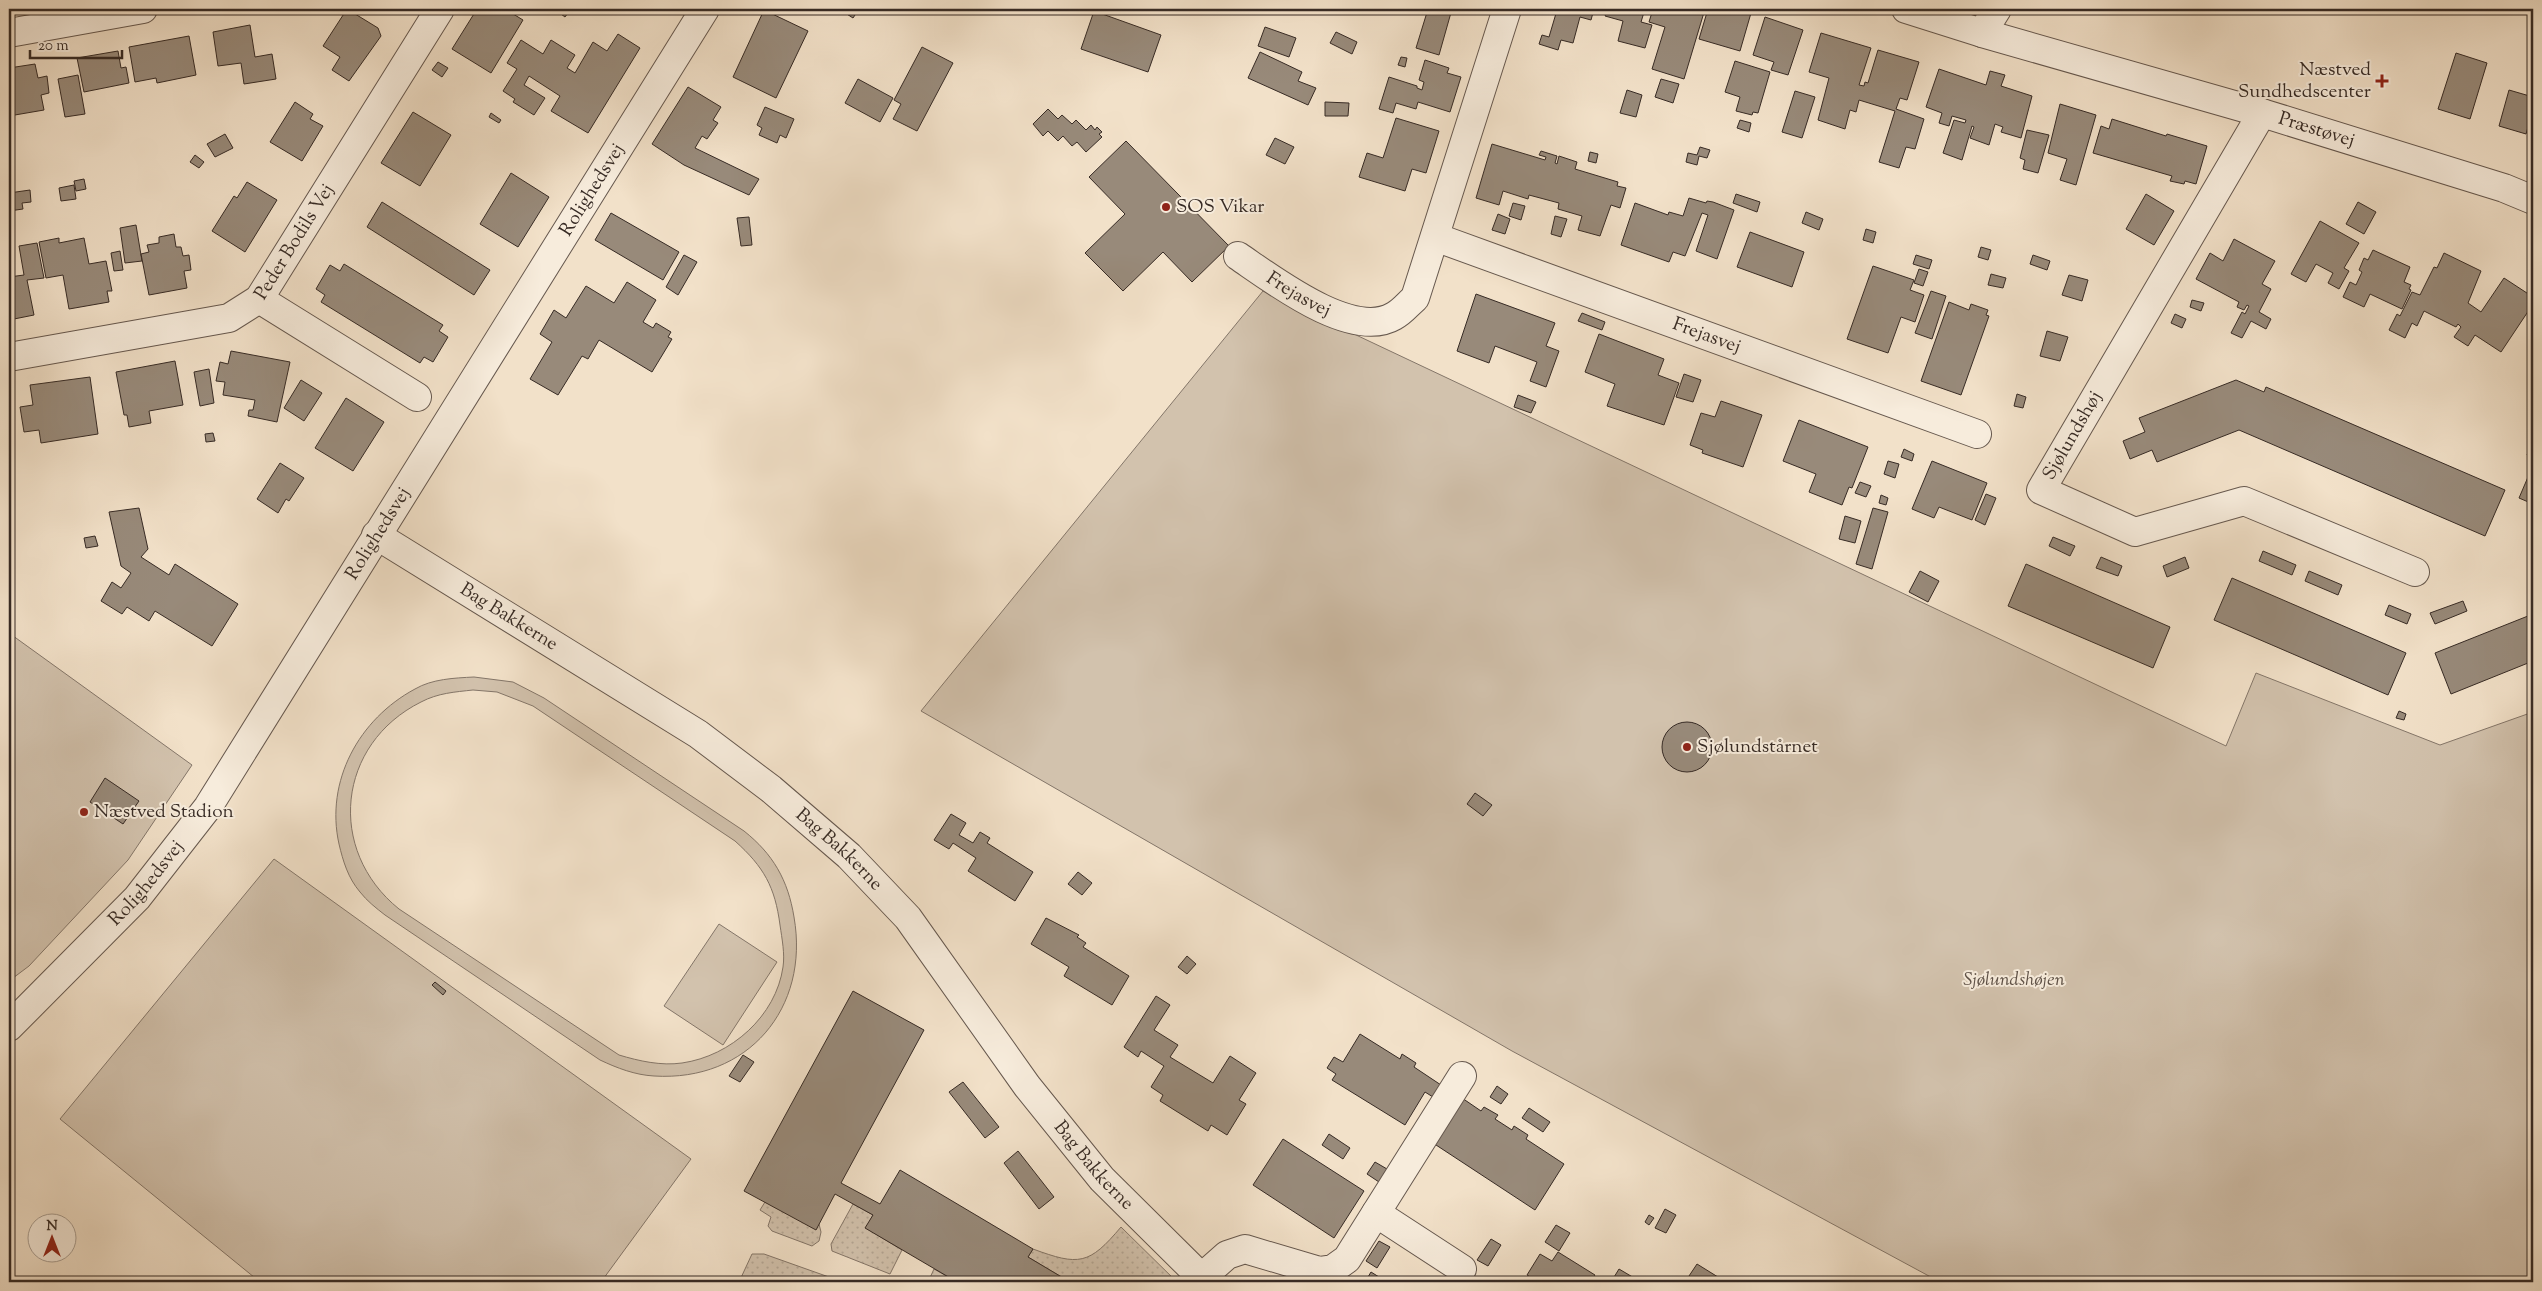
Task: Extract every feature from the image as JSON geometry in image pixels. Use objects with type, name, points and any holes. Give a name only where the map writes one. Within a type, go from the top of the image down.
[{"type":"street","points":[[9,33],[137,9]]},
{"type":"street","name":"Rolighedsvej","points":[[9,1027],[137,898],[208,807],[376,534],[450,423],[706,9]]},
{"type":"street","name":"Frejasvej","points":[[1238,256],[1313,304],[1341,317],[1367,322],[1393,317],[1415,298],[1507,9]]},
{"type":"street","name":"Præstøvej","points":[[1906,9],[1982,33],[2262,113],[2504,188],[2533,200]]},
{"type":"street","points":[[1982,33],[1997,9]]},
{"type":"street","name":"Peder Bodils Vej","points":[[9,357],[229,318],[258,299],[435,11]]},
{"type":"street","name":"Sjølundshøj","points":[[2262,113],[2041,490],[2135,532],[2244,501],[2415,572]]},
{"type":"street","name":"Frejasvej","points":[[1435,237],[1977,434]]},
{"type":"street","points":[[258,299],[417,397]]},
{"type":"street","name":"Bag Bakkerne","points":[[376,534],[698,734],[771,789],[849,856],[908,918],[1027,1086],[1102,1179],[1204,1280],[1227,1255],[1245,1249],[1319,1271],[1333,1269],[1348,1259],[1462,1076]]},
{"type":"street","points":[[1376,1213],[1462,1268]]},
{"type":"green space","name":"Sjølundshøjen","points":[[1263,291],[2226,746],[2256,673],[2440,745],[2533,712],[2533,1282],[1940,1282],[1512,1051],[921,711]]},
{"type":"green space","name":"Næstved Stadion","points":[[9,633],[192,765],[128,860],[29,966],[9,981]]},
{"type":"green space","points":[[474,677],[513,682],[544,698],[744,831],[771,859],[788,891],[794,917],[796,950],[792,981],[782,1009],[765,1033],[744,1052],[718,1066],[688,1075],[654,1076],[633,1073],[613,1066],[600,1060],[385,915],[356,887],[342,857],[336,820],[337,797],[342,775],[351,754],[363,735],[378,717],[395,702],[415,689],[443,680]],"holes":[[[473,690],[497,692],[533,706],[735,841],[761,869],[771,889],[778,912],[783,946],[783,967],[779,985],[771,1002],[761,1017],[734,1042],[700,1059],[682,1063],[650,1062],[619,1055],[399,909],[376,885],[360,858],[352,829],[351,799],[358,770],[372,744],[393,721],[427,699],[447,693]]]},
{"type":"green space","points":[[274,859],[691,1159],[601,1282],[260,1282],[60,1119]]},
{"type":"green space","points":[[719,924],[777,962],[723,1045],[664,1006]]},
{"type":"green space","points":[[765,1202],[819,1224],[821,1232],[819,1241],[812,1246],[772,1231],[768,1226],[771,1217],[760,1210]]},
{"type":"green space","points":[[853,1204],[873,1215],[866,1228],[902,1250],[890,1274],[832,1251],[831,1244]]},
{"type":"green space","points":[[1121,1227],[1177,1282],[1070,1282],[1028,1257],[1033,1249],[1062,1258],[1082,1259],[1100,1249]]},
{"type":"green space","points":[[752,1254],[764,1254],[843,1282],[739,1282]]},
{"type":"green space","points":[[934,1269],[957,1282],[928,1282]]},
{"type":"building","points":[[347,9],[378,28],[381,36],[349,81],[332,70],[340,57],[323,46]]},
{"type":"building","points":[[477,9],[505,9],[523,20],[491,73],[452,49]]},
{"type":"building","points":[[564,9],[571,9],[565,17],[561,14]]},
{"type":"building","points":[[839,9],[859,9],[853,18]]},
{"type":"building","points":[[1428,9],[1452,9],[1439,55],[1416,48]]},
{"type":"building","points":[[1566,9],[1594,9],[1591,20],[1580,17],[1573,43],[1561,40],[1558,50],[1539,44],[1542,35],[1549,37],[1557,10],[1565,12]]},
{"type":"building","points":[[1608,9],[1645,9],[1641,22],[1652,25],[1645,48],[1618,41],[1623,21],[1605,16]]},
{"type":"building","points":[[1653,9],[1705,9],[1684,79],[1652,69],[1665,27],[1649,22]]},
{"type":"building","points":[[1708,9],[1737,9],[1751,13],[1740,51],[1699,39]]},
{"type":"building","points":[[764,10],[808,31],[776,98],[733,77]]},
{"type":"building","points":[[1094,11],[1161,35],[1148,72],[1081,49]]},
{"type":"building","points":[[1765,17],[1803,30],[1788,75],[1771,70],[1774,62],[1753,55]]},
{"type":"building","points":[[250,25],[255,57],[272,54],[276,79],[244,84],[241,63],[218,66],[213,32]]},
{"type":"building","points":[[1265,27],[1296,38],[1289,57],[1258,46]]},
{"type":"building","points":[[1336,32],[1357,42],[1352,54],[1330,43]]},
{"type":"building","points":[[1821,33],[1871,48],[1859,85],[1864,86],[1865,82],[1868,83],[1878,50],[1919,62],[1907,100],[1900,98],[1896,109],[1924,119],[1915,149],[1906,147],[1899,168],[1879,162],[1895,111],[1859,100],[1856,112],[1850,110],[1845,129],[1818,120],[1829,78],[1809,72]]},
{"type":"building","points":[[618,34],[640,48],[588,133],[551,111],[560,96],[529,76],[524,85],[545,98],[534,115],[513,102],[515,99],[503,91],[517,69],[507,63],[521,40],[543,54],[551,40],[575,55],[567,68],[575,73],[593,42],[607,51]]},
{"type":"building","points":[[189,36],[196,75],[157,83],[156,78],[135,82],[129,47]]},
{"type":"building","points":[[922,47],[953,63],[917,131],[893,119],[901,104],[894,100]]},
{"type":"building","points":[[118,51],[121,68],[126,67],[129,83],[84,92],[77,58]]},
{"type":"building","points":[[1260,52],[1302,72],[1298,81],[1316,88],[1308,105],[1248,78]]},
{"type":"building","points":[[2456,53],[2487,63],[2470,119],[2438,109]]},
{"type":"building","points":[[1401,57],[1407,58],[1405,67],[1398,65]]},
{"type":"building","points":[[1425,60],[1449,68],[1447,73],[1461,77],[1450,112],[1418,102],[1416,109],[1396,103],[1393,113],[1379,109],[1389,77],[1417,86],[1417,88],[1422,90],[1424,82],[1419,80]]},
{"type":"building","points":[[1735,61],[1770,72],[1758,113],[1753,112],[1752,115],[1736,111],[1740,97],[1725,92]]},
{"type":"building","points":[[438,62],[448,68],[442,77],[432,70]]},
{"type":"building","points":[[35,64],[38,78],[47,76],[49,93],[41,95],[44,110],[9,116],[9,68]]},
{"type":"building","points":[[1939,69],[1986,85],[1990,71],[2005,75],[2001,86],[2032,96],[2021,138],[2001,132],[2003,127],[1995,124],[1989,145],[1970,138],[1974,127],[1972,126],[1962,160],[1943,153],[1954,120],[1965,123],[1966,120],[1952,116],[1949,126],[1939,123],[1942,113],[1926,107]]},
{"type":"building","points":[[78,75],[85,114],[65,117],[58,79]]},
{"type":"building","points":[[858,79],[893,98],[880,122],[845,103]]},
{"type":"building","points":[[1661,79],[1679,84],[1673,103],[1655,97]]},
{"type":"building","points":[[688,87],[721,107],[713,120],[718,123],[707,139],[702,136],[695,148],[759,179],[749,195],[684,165],[652,144]]},
{"type":"building","points":[[1627,90],[1642,95],[1636,117],[1620,113]]},
{"type":"building","points":[[2509,90],[2533,97],[2533,110],[2526,134],[2499,126]]},
{"type":"building","points":[[1795,91],[1815,97],[1802,138],[1782,132]]},
{"type":"building","points":[[295,102],[313,114],[310,119],[323,126],[302,161],[270,142]]},
{"type":"building","points":[[1325,102],[1349,103],[1348,116],[1325,116]]},
{"type":"building","points":[[2060,104],[2096,115],[2076,185],[2060,180],[2067,159],[2048,153]]},
{"type":"building","points":[[765,107],[794,119],[786,138],[780,135],[777,143],[759,135],[762,128],[757,125]]},
{"type":"building","points":[[1048,109],[1058,119],[1062,115],[1072,124],[1076,120],[1086,130],[1091,125],[1095,130],[1097,127],[1102,132],[1099,134],[1102,137],[1086,152],[1077,142],[1072,146],[1063,136],[1058,141],[1048,131],[1043,136],[1033,124]]},
{"type":"building","points":[[413,112],[451,135],[420,186],[381,163]]},
{"type":"building","points":[[491,113],[501,120],[499,123],[489,117]]},
{"type":"building","points":[[1396,118],[1439,131],[1426,173],[1412,169],[1405,191],[1359,177],[1367,153],[1383,158]]},
{"type":"building","points":[[2112,119],[2166,136],[2167,134],[2207,146],[2196,184],[2185,181],[2184,184],[2170,181],[2172,176],[2093,153],[2101,126],[2109,129]]},
{"type":"building","points":[[1740,120],[1751,123],[1749,132],[1737,128]]},
{"type":"building","points":[[2027,130],[2049,135],[2038,173],[2023,169],[2025,160],[2020,158]]},
{"type":"building","points":[[225,134],[233,148],[215,157],[207,144]]},
{"type":"building","points":[[1275,138],[1294,147],[1285,164],[1266,155]]},
{"type":"building","points":[[1126,141],[1229,246],[1192,282],[1163,252],[1123,291],[1085,253],[1125,214],[1089,177]]},
{"type":"building","points":[[1492,144],[1545,160],[1546,157],[1539,155],[1541,151],[1557,156],[1555,163],[1557,164],[1559,156],[1577,162],[1575,169],[1618,182],[1617,186],[1626,188],[1620,208],[1611,205],[1600,236],[1578,230],[1582,216],[1558,209],[1559,203],[1529,195],[1528,199],[1503,191],[1499,205],[1476,198]]},
{"type":"building","points":[[1700,147],[1710,150],[1707,158],[1699,156],[1697,165],[1686,162],[1688,153],[1697,155]]},
{"type":"building","points":[[1590,152],[1598,154],[1596,163],[1588,161]]},
{"type":"building","points":[[195,155],[204,162],[199,168],[190,162]]},
{"type":"building","points":[[511,173],[549,197],[518,247],[480,224]]},
{"type":"building","points":[[84,179],[86,189],[76,191],[74,181]]},
{"type":"building","points":[[247,182],[277,200],[245,252],[212,231],[234,196],[237,198]]},
{"type":"building","points":[[74,185],[76,199],[61,201],[59,188]]},
{"type":"building","points":[[30,190],[31,202],[22,203],[23,209],[9,211],[9,193]]},
{"type":"building","points":[[1736,194],[1760,202],[1757,212],[1733,203]]},
{"type":"building","points":[[2146,194],[2174,211],[2154,245],[2126,229]]},
{"type":"building","points":[[1689,198],[1706,203],[1707,201],[1713,202],[1734,210],[1717,259],[1696,251],[1708,215],[1702,213],[1685,256],[1673,252],[1669,262],[1621,245],[1635,203],[1668,215],[1669,212],[1683,216]]},
{"type":"building","points":[[382,202],[490,270],[474,295],[367,227]]},
{"type":"building","points":[[2358,202],[2376,212],[2364,234],[2346,224]]},
{"type":"building","points":[[1513,203],[1525,206],[1521,220],[1509,216]]},
{"type":"building","points":[[1806,212],[1823,219],[1819,230],[1802,223]]},
{"type":"building","points":[[611,213],[679,252],[663,280],[595,240]]},
{"type":"building","points":[[1498,214],[1510,219],[1505,234],[1492,230]]},
{"type":"building","points":[[1555,216],[1567,219],[1561,237],[1551,234]]},
{"type":"building","points":[[749,217],[752,245],[741,246],[737,218]]},
{"type":"building","points":[[2320,221],[2359,243],[2344,268],[2349,271],[2339,289],[2328,283],[2333,273],[2316,264],[2306,282],[2291,274]]},
{"type":"building","points":[[136,225],[142,261],[125,263],[120,228]]},
{"type":"building","points":[[1866,229],[1876,232],[1873,243],[1863,240]]},
{"type":"building","points":[[1750,232],[1804,252],[1792,287],[1737,267]]},
{"type":"building","points":[[174,234],[176,247],[181,247],[183,256],[189,255],[191,270],[184,271],[187,288],[149,295],[141,254],[149,252],[147,245],[159,243],[159,237]]},
{"type":"building","points":[[59,238],[59,243],[84,238],[89,264],[106,261],[112,291],[107,291],[109,302],[69,309],[63,275],[46,278],[39,242]]},
{"type":"building","points":[[2234,239],[2275,261],[2262,284],[2271,289],[2259,312],[2271,319],[2266,329],[2251,321],[2242,338],[2231,333],[2242,312],[2245,314],[2249,306],[2247,305],[2244,310],[2237,307],[2239,302],[2196,279],[2210,253],[2223,261]]},
{"type":"building","points":[[37,243],[44,278],[27,280],[34,315],[9,320],[9,277],[24,275],[19,246]]},
{"type":"building","points":[[1981,247],[1991,250],[1988,260],[1978,257]]},
{"type":"building","points":[[2373,250],[2410,267],[2404,282],[2411,285],[2409,289],[2411,290],[2402,309],[2370,294],[2364,307],[2343,297],[2350,282],[2356,285],[2362,272],[2359,270],[2364,258],[2368,260]]},
{"type":"building","points":[[120,251],[123,270],[114,271],[111,253]]},
{"type":"building","points":[[2444,253],[2481,271],[2468,303],[2481,312],[2504,278],[2533,297],[2533,304],[2501,352],[2475,335],[2468,346],[2454,337],[2461,327],[2458,324],[2456,327],[2424,311],[2417,326],[2412,323],[2405,338],[2389,330],[2397,314],[2400,316],[2412,292],[2420,295],[2434,267],[2437,268]]},
{"type":"building","points":[[684,255],[697,262],[678,295],[666,287]]},
{"type":"building","points":[[1916,255],[1932,260],[1929,269],[1913,264]]},
{"type":"building","points":[[2033,255],[2050,261],[2047,270],[2030,264]]},
{"type":"building","points":[[344,264],[443,325],[439,331],[448,337],[433,362],[424,357],[420,363],[321,302],[325,295],[316,289],[330,265],[340,271]]},
{"type":"building","points":[[1873,266],[1914,280],[1910,290],[1924,295],[1915,322],[1901,317],[1888,353],[1847,339]]},
{"type":"building","points":[[1919,269],[1928,272],[1923,286],[1914,283]]},
{"type":"building","points":[[1991,274],[2006,278],[2003,288],[1988,285]]},
{"type":"building","points":[[2069,275],[2088,280],[2082,301],[2062,295]]},
{"type":"building","points":[[627,282],[656,300],[643,322],[653,328],[656,323],[671,332],[668,337],[672,339],[652,372],[599,340],[588,359],[582,356],[558,395],[530,379],[552,342],[540,334],[554,310],[566,318],[586,286],[614,303]]},
{"type":"building","points":[[1931,291],[1946,296],[1932,339],[1915,333]]},
{"type":"building","points":[[1476,294],[1555,323],[1546,346],[1559,351],[1546,387],[1530,381],[1537,362],[1495,346],[1489,363],[1457,351]]},
{"type":"building","points":[[2192,300],[2204,303],[2201,311],[2190,307]]},
{"type":"building","points":[[1949,302],[1969,310],[1971,304],[1988,310],[1986,315],[1989,316],[1961,395],[1921,381]]},
{"type":"building","points":[[1582,313],[1605,322],[1602,330],[1578,321]]},
{"type":"building","points":[[2175,314],[2186,319],[2182,328],[2171,323]]},
{"type":"building","points":[[2047,331],[2068,337],[2060,361],[2040,356]]},
{"type":"building","points":[[1599,334],[1664,359],[1658,375],[1679,383],[1664,425],[1607,406],[1615,384],[1585,372]]},
{"type":"building","points":[[231,351],[290,362],[277,422],[248,416],[249,410],[253,410],[255,400],[223,395],[225,382],[216,381],[220,362],[228,364]]},
{"type":"building","points":[[175,361],[183,405],[149,411],[151,423],[129,427],[127,415],[124,415],[116,372]]},
{"type":"building","points":[[209,369],[214,403],[200,406],[194,372]]},
{"type":"building","points":[[1684,374],[1701,380],[1693,402],[1676,397]]},
{"type":"building","points":[[90,377],[98,434],[41,443],[39,430],[24,432],[20,407],[33,405],[30,385]]},
{"type":"building","points":[[301,380],[322,393],[304,421],[284,408]]},
{"type":"building","points":[[2236,380],[2264,392],[2266,387],[2505,490],[2485,536],[2239,430],[2157,462],[2152,450],[2130,459],[2123,441],[2145,432],[2139,418]]},
{"type":"building","points":[[2017,394],[2026,397],[2023,408],[2014,406]]},
{"type":"building","points":[[1518,395],[1536,402],[1531,413],[1514,407]]},
{"type":"building","points":[[346,398],[384,422],[353,471],[315,448]]},
{"type":"building","points":[[1721,401],[1762,415],[1743,467],[1702,453],[1703,450],[1690,445],[1701,413],[1715,417]]},
{"type":"building","points":[[1799,420],[1868,447],[1852,488],[1849,487],[1842,505],[1809,492],[1816,474],[1783,461]]},
{"type":"building","points":[[213,433],[215,441],[206,442],[205,434]]},
{"type":"building","points":[[2533,445],[2533,458],[2527,455]]},
{"type":"building","points":[[1904,449],[1914,454],[1912,461],[1901,457]]},
{"type":"building","points":[[1888,461],[1899,464],[1895,478],[1884,474]]},
{"type":"building","points":[[1932,461],[1987,483],[1972,520],[1939,507],[1934,518],[1912,509]]},
{"type":"building","points":[[280,463],[304,478],[289,501],[286,499],[278,513],[257,499]]},
{"type":"building","points":[[2528,477],[2533,479],[2533,504],[2519,498]]},
{"type":"building","points":[[1860,482],[1871,486],[1866,497],[1855,493]]},
{"type":"building","points":[[1986,494],[1996,498],[1985,525],[1975,520]]},
{"type":"building","points":[[1881,495],[1888,498],[1886,505],[1879,503]]},
{"type":"building","points":[[139,508],[148,549],[141,557],[169,575],[175,564],[238,604],[212,646],[155,611],[149,621],[127,607],[122,614],[101,601],[112,582],[121,588],[131,573],[121,566],[109,512]]},
{"type":"building","points":[[1873,508],[1888,512],[1872,569],[1856,564]]},
{"type":"building","points":[[1845,516],[1861,521],[1855,543],[1839,539]]},
{"type":"building","points":[[95,536],[98,546],[86,548],[84,538]]},
{"type":"building","points":[[2053,537],[2075,546],[2070,556],[2049,546]]},
{"type":"building","points":[[2263,551],[2296,565],[2292,575],[2259,561]]},
{"type":"building","points":[[2101,557],[2122,566],[2118,576],[2096,568]]},
{"type":"building","points":[[2185,557],[2189,568],[2167,577],[2163,566]]},
{"type":"building","points":[[2026,564],[2170,627],[2153,668],[2008,606]]},
{"type":"building","points":[[1920,571],[1939,581],[1928,602],[1909,592]]},
{"type":"building","points":[[2309,571],[2342,585],[2338,595],[2305,581]]},
{"type":"building","points":[[2232,578],[2406,653],[2388,695],[2214,620]]},
{"type":"building","points":[[2463,601],[2467,611],[2435,624],[2430,613]]},
{"type":"building","points":[[2389,605],[2411,614],[2407,624],[2385,615]]},
{"type":"building","points":[[2533,614],[2533,661],[2451,694],[2435,653]]},
{"type":"building","points":[[2399,711],[2406,714],[2404,720],[2396,718]]},
{"type":"building","name":"Sjølundstårnet","points":[[1687,722],[1697,724],[1705,729],[1710,737],[1712,747],[1710,757],[1705,765],[1697,770],[1687,772],[1677,770],[1669,765],[1664,757],[1662,747],[1664,737],[1669,729],[1677,724]]},
{"type":"building","points":[[105,778],[139,801],[123,824],[90,802]]},
{"type":"building","points":[[1475,793],[1492,805],[1483,816],[1467,804]]},
{"type":"building","points":[[951,814],[966,823],[959,835],[973,843],[980,832],[990,838],[987,843],[1033,872],[1015,901],[968,871],[976,858],[953,843],[949,849],[934,840]]},
{"type":"building","points":[[1078,872],[1092,883],[1082,895],[1068,884]]},
{"type":"building","points":[[1046,918],[1079,935],[1077,937],[1086,943],[1083,947],[1129,976],[1112,1005],[1064,976],[1069,967],[1031,944]]},
{"type":"building","points":[[1187,956],[1196,964],[1187,974],[1178,967]]},
{"type":"building","points":[[435,982],[446,991],[443,995],[432,985]]},
{"type":"building","points":[[853,991],[924,1030],[841,1183],[880,1204],[900,1170],[1033,1249],[1028,1257],[1070,1282],[957,1282],[865,1228],[873,1215],[835,1194],[816,1230],[744,1191]]},
{"type":"building","points":[[1156,996],[1170,1005],[1154,1030],[1178,1045],[1170,1057],[1213,1083],[1230,1056],[1256,1073],[1239,1100],[1246,1104],[1227,1135],[1211,1125],[1208,1131],[1160,1101],[1163,1095],[1151,1087],[1164,1066],[1141,1051],[1138,1057],[1124,1047]]},
{"type":"building","points":[[1360,1034],[1400,1059],[1402,1054],[1416,1063],[1414,1067],[1441,1085],[1433,1097],[1425,1092],[1405,1125],[1332,1080],[1336,1074],[1327,1068],[1334,1057],[1343,1062]]},
{"type":"building","points":[[743,1055],[754,1062],[740,1082],[729,1076]]},
{"type":"building","points":[[963,1082],[999,1127],[985,1138],[949,1092]]},
{"type":"building","points":[[1497,1086],[1508,1094],[1501,1104],[1490,1097]]},
{"type":"building","points":[[1462,1098],[1481,1111],[1484,1107],[1498,1115],[1495,1119],[1512,1130],[1514,1126],[1528,1135],[1526,1139],[1564,1164],[1535,1210],[1433,1143]]},
{"type":"building","points":[[1529,1108],[1550,1122],[1543,1132],[1522,1118]]},
{"type":"building","points":[[1329,1134],[1350,1148],[1343,1159],[1322,1145]]},
{"type":"building","points":[[1283,1139],[1364,1191],[1334,1238],[1253,1185]]},
{"type":"building","points":[[1018,1151],[1054,1197],[1039,1209],[1004,1163]]},
{"type":"building","points":[[1375,1162],[1387,1169],[1379,1182],[1367,1174]]},
{"type":"building","points":[[1665,1209],[1676,1215],[1666,1233],[1655,1228]]},
{"type":"building","points":[[1649,1215],[1654,1218],[1649,1225],[1645,1222]]},
{"type":"building","points":[[1556,1225],[1570,1233],[1559,1251],[1545,1242]]},
{"type":"building","points":[[1491,1239],[1501,1245],[1488,1266],[1477,1260]]},
{"type":"building","points":[[1379,1241],[1390,1247],[1377,1268],[1366,1261]]},
{"type":"building","points":[[1558,1252],[1595,1275],[1590,1282],[1539,1282],[1527,1275],[1540,1254],[1552,1261]]},
{"type":"building","points":[[1697,1264],[1726,1282],[1685,1282]]},
{"type":"building","points":[[1619,1269],[1641,1282],[1611,1282]]},
{"type":"building","points":[[1371,1272],[1387,1282],[1365,1282]]},
{"type":"place","name":"Næstved Sundhedscenter","points":[[2382,81]]},
{"type":"place","name":"SOS Vikar","points":[[1166,207]]},
{"type":"place","name":"Sjølundstårnet","points":[[1687,747]]},
{"type":"place","name":"Næstved Stadion","points":[[84,812]]}]
